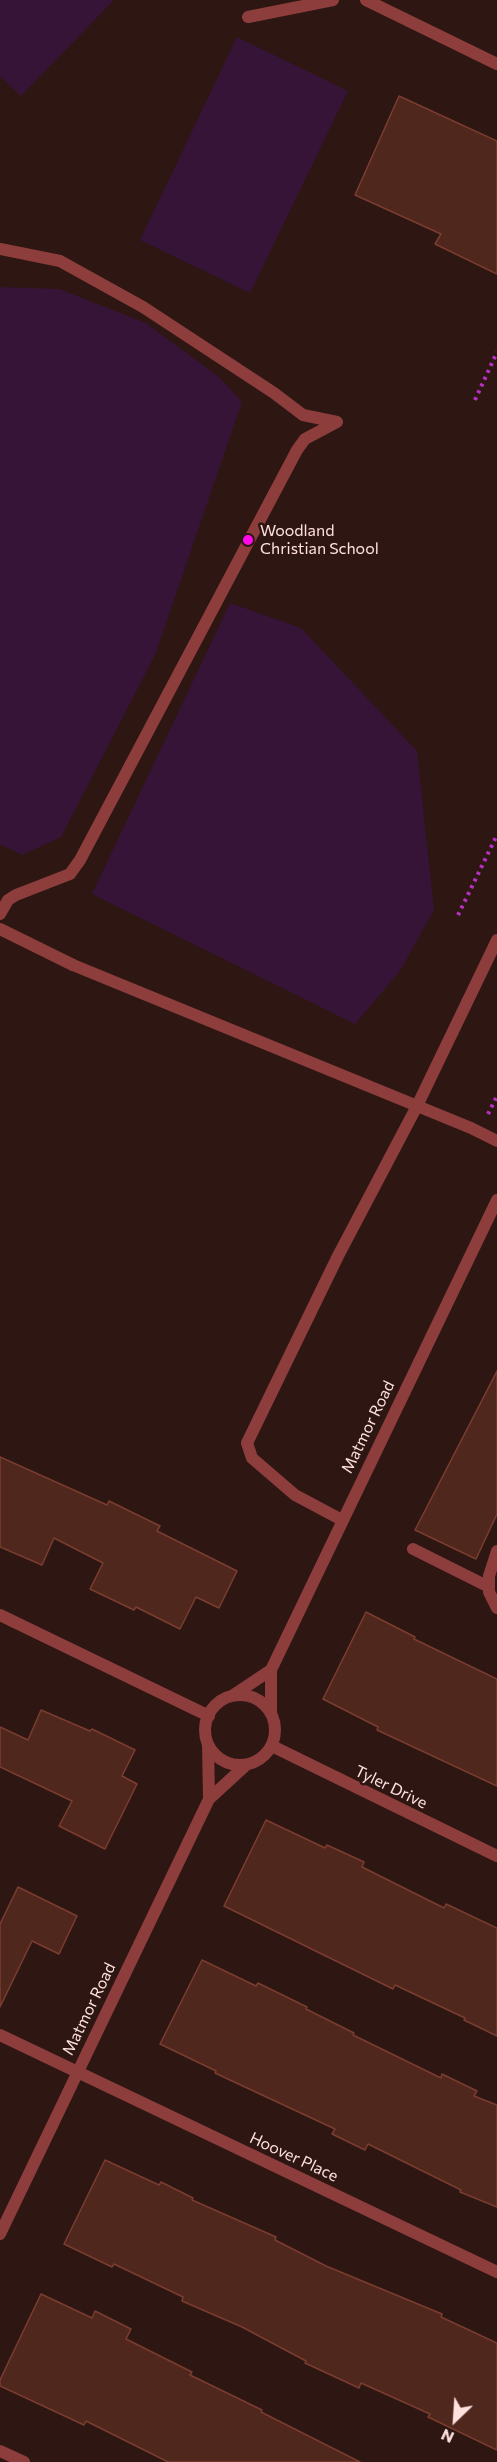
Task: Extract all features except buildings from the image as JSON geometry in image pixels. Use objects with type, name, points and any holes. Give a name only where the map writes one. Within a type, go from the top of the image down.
[{"type":"street","points":[[248,17],[333,0]]},
{"type":"street","points":[[366,0],[497,64]]},
{"type":"street","points":[[0,249],[60,261],[143,307],[274,393],[303,415],[338,422],[305,439],[297,450],[75,867],[69,874],[55,881],[8,900],[0,914]]},
{"type":"street","points":[[0,929],[73,965],[497,1141]]},
{"type":"street","points":[[342,1520],[295,1495],[252,1458],[247,1443],[338,1256],[417,1106],[497,940]]},
{"type":"street","name":"Matmor Road","points":[[271,1714],[271,1670],[497,1200]]},
{"type":"street","points":[[413,1550],[489,1587]]},
{"type":"street","points":[[497,1551],[490,1567],[489,1587],[497,1608]]},
{"type":"street","points":[[0,1615],[209,1716]]},
{"type":"street","points":[[231,1696],[243,1695],[255,1699],[271,1714],[275,1735],[272,1746],[266,1755],[246,1765],[235,1765],[224,1761],[208,1744],[205,1732],[209,1716],[220,1701],[271,1670]]},
{"type":"street","name":"Matmor Road","points":[[208,1744],[209,1799]]},
{"type":"street","name":"Tyler Drive","points":[[272,1746],[497,1856]]},
{"type":"street","name":"Matmor Road","points":[[0,2234],[209,1799],[246,1765]]},
{"type":"street","name":"Hoover Place","points":[[0,2035],[497,2272]]},
{"type":"street","points":[[0,2451],[24,2462]]},
{"type":"path","points":[[475,400],[497,352]]},
{"type":"path","points":[[458,915],[497,834]]},
{"type":"shaded area","points":[[0,0],[114,0],[21,96],[0,76]]},
{"type":"shaded area","points":[[237,37],[348,91],[250,293],[140,240]]},
{"type":"shaded area","points":[[0,287],[59,289],[146,323],[219,377],[242,402],[155,655],[61,837],[22,855],[0,844]]},
{"type":"shaded area","points":[[230,603],[301,628],[417,751],[434,910],[400,971],[355,1024],[92,894]]},
{"type":"place","name":"Woodland Christian School","points":[[248,540]]}]
